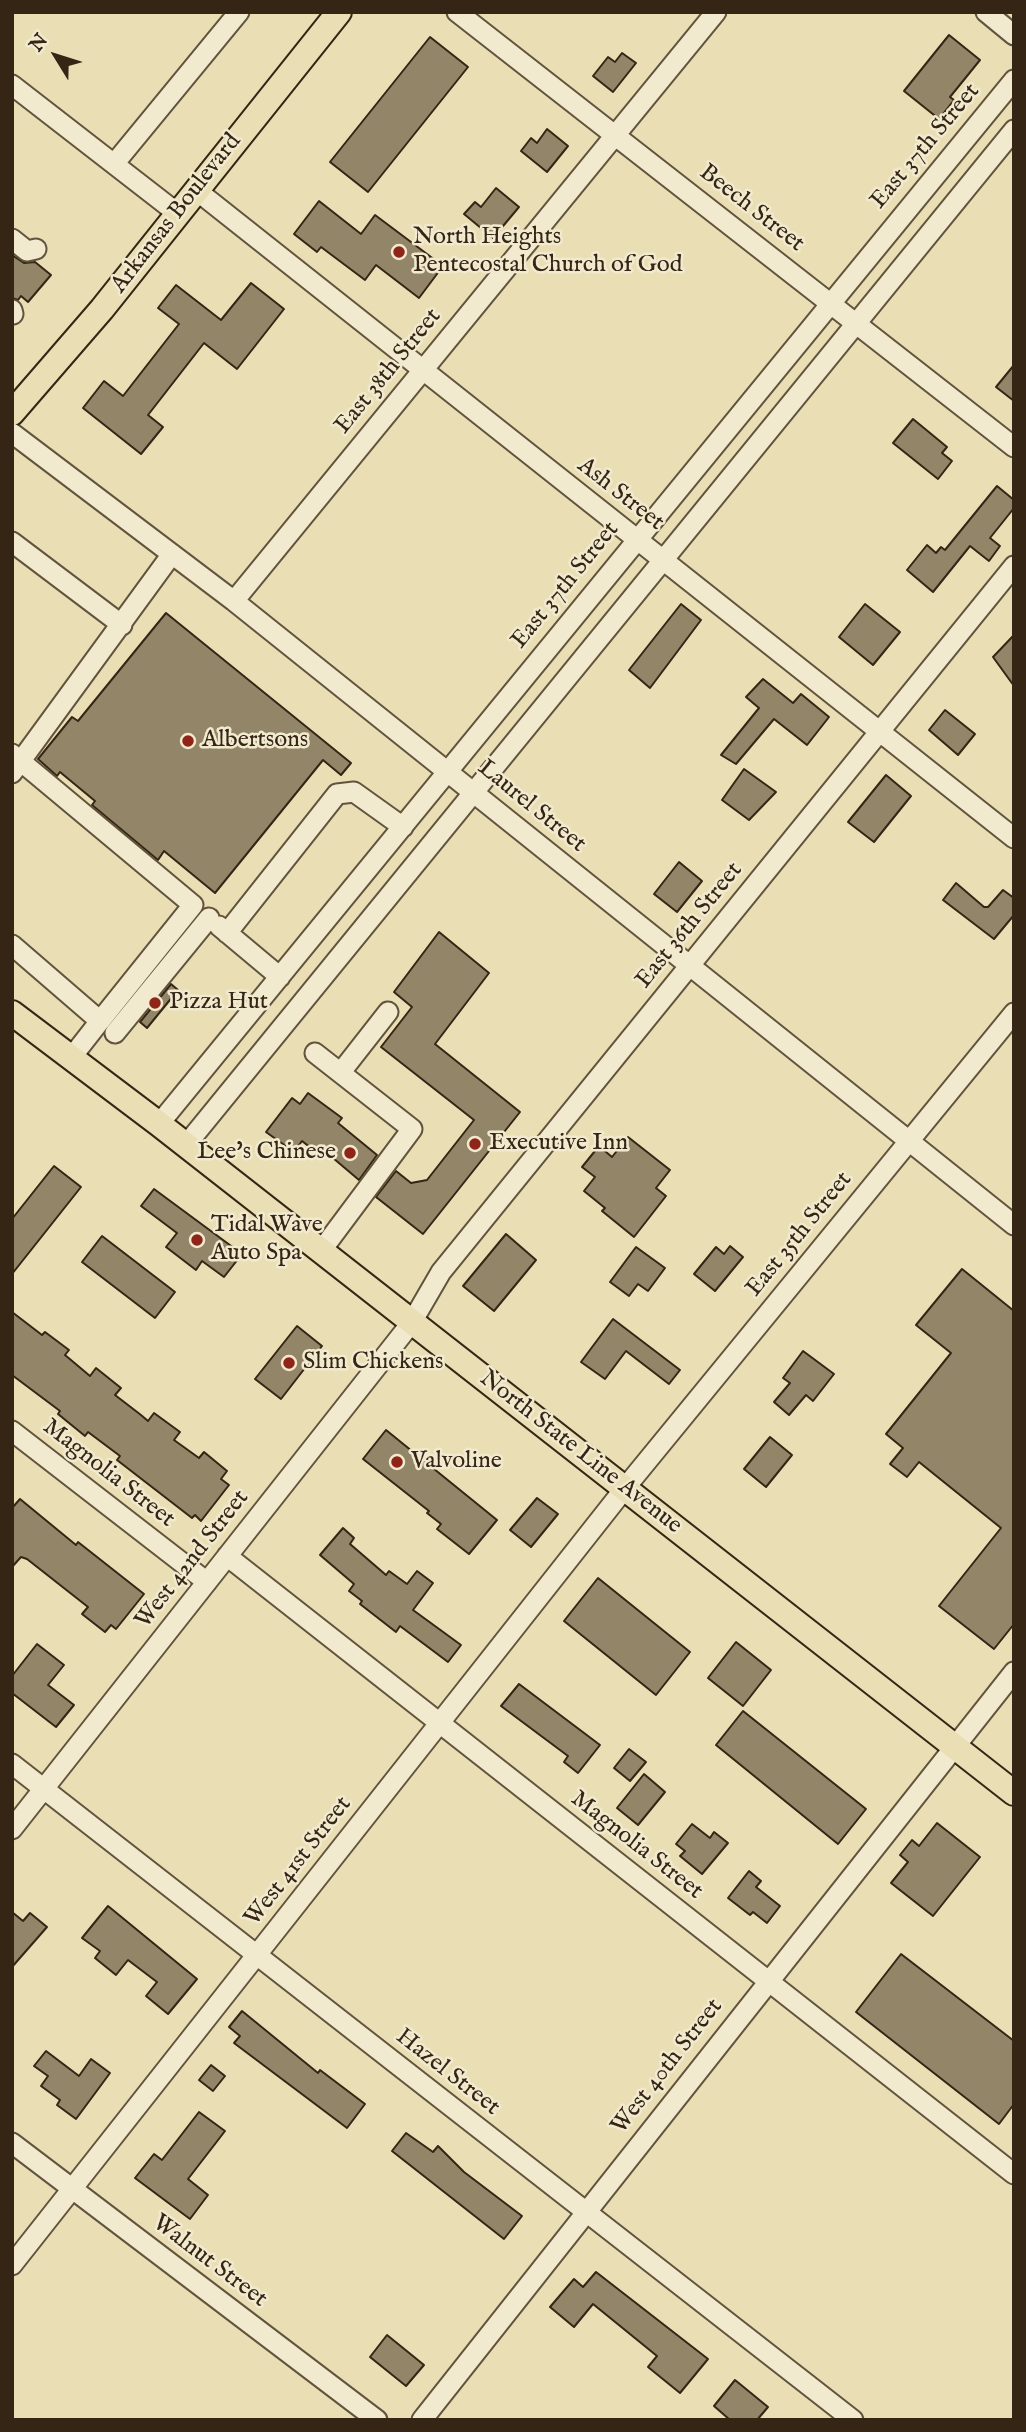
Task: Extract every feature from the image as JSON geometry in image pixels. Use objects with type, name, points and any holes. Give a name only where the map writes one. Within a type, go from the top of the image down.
[{"type":"main road","name":"Arkansas Boulevard","points":[[12,413],[102,309],[339,12]]},
{"type":"main road","name":"North State Line Avenue","points":[[12,1013],[159,1124],[1014,1793]]},
{"type":"street","points":[[114,164],[239,12]]},
{"type":"street","name":"Beech Street","points":[[457,12],[1014,447]]},
{"type":"street","name":"East 38th Street","points":[[234,601],[716,12]]},
{"type":"street","points":[[985,12],[1014,35]]},
{"type":"street","name":"East 37th Street","points":[[159,1124],[448,773],[636,538],[1014,80]]},
{"type":"street","points":[[12,85],[177,213]]},
{"type":"street","points":[[186,1146],[1014,130]]},
{"type":"street","name":"Ash Street","points":[[196,190],[1014,838]]},
{"type":"street","points":[[12,239],[27,251],[36,249]]},
{"type":"street","name":"Laurel Street","points":[[12,433],[234,601],[1014,1225]]},
{"type":"street","points":[[12,542],[122,625]]},
{"type":"street","points":[[172,554],[122,625],[15,763],[280,977]]},
{"type":"street","name":"East 36th Street","points":[[412,1322],[441,1272],[1014,566]]},
{"type":"street","points":[[227,933],[337,794],[354,792],[403,827]]},
{"type":"street","points":[[71,1058],[108,1027],[201,911]]},
{"type":"street","points":[[12,945],[108,1027]]},
{"type":"street","points":[[341,1072],[388,1012]]},
{"type":"street","name":"East 35th Street","points":[[625,1488],[1014,1013]]},
{"type":"street","points":[[316,1053],[412,1129],[321,1251]]},
{"type":"street","name":"West 42nd Street","points":[[12,1829],[412,1322]]},
{"type":"street","name":"Magnolia Street","points":[[12,1431],[207,1582]]},
{"type":"street","name":"West 41st Street","points":[[12,2265],[625,1488]]},
{"type":"street","name":"Magnolia Street","points":[[227,1556],[1014,2174]]},
{"type":"street","name":"West 40th Street","points":[[422,2420],[953,1745],[1014,1672]]},
{"type":"street","name":"Hazel Street","points":[[12,1764],[853,2420]]},
{"type":"street","name":"Walnut Street","points":[[12,2143],[377,2420]]},
{"type":"building","points":[[949,35],[980,60],[950,97],[954,100],[939,119],[904,91]]},
{"type":"building","points":[[430,37],[468,67],[368,192],[330,162]]},
{"type":"building","points":[[622,53],[636,63],[613,92],[593,76],[608,57],[615,62]]},
{"type":"building","points":[[547,129],[568,146],[547,172],[521,151],[531,138],[537,143]]},
{"type":"building","points":[[496,188],[519,207],[493,238],[464,214],[475,202],[481,207]]},
{"type":"building","points":[[319,201],[361,234],[375,215],[443,266],[419,298],[376,265],[365,280],[321,247],[317,252],[294,234]]},
{"type":"building","points":[[12,255],[24,263],[35,262],[51,275],[28,302],[21,296],[18,300],[12,298]]},
{"type":"building","points":[[251,283],[284,309],[237,369],[204,343],[148,415],[163,427],[141,454],[83,408],[104,381],[123,396],[179,324],[158,308],[176,285],[221,320]]},
{"type":"building","points":[[1014,365],[1014,401],[996,387]]},
{"type":"building","points":[[913,419],[947,447],[942,453],[952,461],[938,479],[893,443]]},
{"type":"building","points":[[997,486],[1014,500],[1014,508],[990,538],[1000,546],[989,561],[970,546],[933,592],[907,570],[927,545],[936,553],[941,547],[945,550]]},
{"type":"building","points":[[681,604],[701,620],[650,688],[629,670]]},
{"type":"building","points":[[865,604],[900,632],[873,665],[839,637]]},
{"type":"building","name":"Albertsons","points":[[166,613],[351,763],[341,775],[323,760],[215,893],[164,851],[158,860],[92,805],[95,801],[60,772],[57,776],[38,759],[72,717],[78,721]]},
{"type":"building","points":[[1014,635],[1014,686],[993,657]]},
{"type":"building","points":[[763,679],[793,703],[801,694],[829,717],[807,745],[774,719],[736,764],[721,755],[759,708],[746,697]]},
{"type":"building","points":[[945,710],[975,734],[958,755],[929,730]]},
{"type":"building","points":[[744,769],[776,792],[749,820],[722,800]]},
{"type":"building","points":[[886,775],[911,796],[874,842],[848,822]]},
{"type":"building","points":[[679,862],[702,881],[677,912],[654,894]]},
{"type":"building","points":[[956,883],[984,907],[988,907],[1003,890],[1014,898],[1014,915],[994,939],[943,900]]},
{"type":"building","name":"Executive Inn","points":[[439,932],[489,973],[435,1044],[520,1112],[423,1234],[376,1197],[396,1171],[411,1183],[427,1180],[474,1120],[381,1047],[412,1007],[394,992]]},
{"type":"building","points":[[171,984],[178,990],[147,1028],[140,1022]]},
{"type":"building","points":[[308,1093],[342,1118],[338,1123],[377,1155],[359,1180],[320,1147],[316,1152],[302,1141],[294,1152],[266,1132],[292,1098],[300,1104]]},
{"type":"building","points":[[628,1137],[670,1170],[656,1188],[666,1196],[634,1237],[602,1211],[605,1208],[584,1191],[595,1177],[582,1167],[599,1146],[612,1157]]},
{"type":"building","points":[[54,1166],[81,1187],[12,1274],[12,1219]]},
{"type":"building","name":"Tidal Wave Auto Spa","points":[[154,1189],[242,1254],[224,1277],[202,1261],[196,1270],[166,1247],[177,1233],[141,1206]]},
{"type":"building","points":[[506,1234],[536,1260],[494,1311],[463,1286]]},
{"type":"building","points":[[102,1236],[175,1292],[155,1318],[82,1262]]},
{"type":"building","points":[[730,1246],[743,1257],[715,1291],[694,1274],[716,1247],[724,1254]]},
{"type":"building","points":[[636,1247],[665,1268],[648,1291],[638,1284],[629,1296],[610,1282]]},
{"type":"building","points":[[962,1269],[1014,1311],[1014,1624],[994,1649],[939,1606],[1001,1528],[919,1462],[907,1477],[890,1464],[903,1448],[886,1434],[951,1353],[916,1325]]},
{"type":"building","points":[[12,1312],[42,1335],[45,1332],[69,1350],[65,1355],[90,1376],[96,1368],[121,1388],[115,1395],[148,1421],[154,1413],[180,1432],[174,1440],[199,1458],[204,1452],[227,1471],[221,1479],[229,1485],[201,1521],[195,1515],[192,1518],[117,1460],[120,1456],[88,1432],[85,1436],[58,1414],[60,1411],[12,1375]]},
{"type":"building","points":[[613,1319],[680,1370],[669,1384],[626,1351],[605,1379],[581,1362]]},
{"type":"building","name":"Slim Chickens","points":[[297,1326],[322,1346],[281,1399],[255,1379]]},
{"type":"building","points":[[803,1351],[834,1374],[813,1401],[806,1395],[789,1415],[774,1402],[790,1383],[783,1378]]},
{"type":"building","points":[[386,1430],[497,1520],[469,1554],[437,1529],[441,1524],[427,1513],[429,1511],[363,1459]]},
{"type":"building","points":[[770,1437],[792,1455],[766,1487],[744,1469]]},
{"type":"building","points":[[537,1498],[558,1514],[531,1547],[510,1530]]},
{"type":"building","points":[[20,1499],[76,1545],[78,1542],[144,1594],[116,1629],[111,1625],[105,1632],[82,1614],[88,1607],[27,1559],[21,1557],[12,1567],[12,1508]]},
{"type":"building","points":[[343,1528],[354,1538],[350,1544],[386,1575],[389,1571],[407,1584],[417,1571],[433,1583],[413,1610],[461,1645],[448,1662],[400,1626],[396,1632],[360,1604],[362,1601],[349,1591],[354,1584],[320,1555]]},
{"type":"building","points":[[598,1578],[690,1652],[656,1695],[564,1621]]},
{"type":"building","points":[[736,1642],[771,1670],[743,1706],[708,1678]]},
{"type":"building","points":[[37,1644],[64,1665],[48,1685],[74,1705],[56,1727],[12,1693],[12,1676]]},
{"type":"building","points":[[519,1684],[600,1745],[578,1773],[564,1762],[568,1756],[501,1706]]},
{"type":"building","points":[[743,1711],[866,1809],[838,1844],[716,1745]]},
{"type":"building","points":[[629,1749],[646,1762],[630,1781],[614,1768]]},
{"type":"building","points":[[644,1774],[665,1792],[638,1825],[617,1808]]},
{"type":"building","points":[[937,1823],[980,1857],[933,1916],[891,1883],[908,1862],[900,1855],[912,1840],[919,1846]]},
{"type":"building","points":[[692,1824],[710,1838],[714,1832],[728,1843],[702,1874],[680,1856],[685,1851],[676,1844]]},
{"type":"building","points":[[749,1871],[761,1881],[756,1887],[780,1906],[767,1923],[753,1912],[750,1915],[728,1898]]},
{"type":"building","points":[[108,1906],[197,1979],[168,2014],[146,1996],[157,1982],[128,1960],[116,1975],[95,1958],[100,1951],[82,1938]]},
{"type":"building","points":[[12,1912],[23,1921],[30,1913],[47,1927],[12,1967]]},
{"type":"building","points":[[901,1954],[1014,2041],[1014,2104],[999,2124],[856,2012]]},
{"type":"building","points":[[242,2011],[318,2073],[320,2070],[365,2104],[347,2128],[234,2043],[240,2036],[229,2027]]},
{"type":"building","points":[[46,2051],[79,2076],[91,2059],[110,2073],[76,2119],[57,2105],[60,2100],[41,2086],[48,2076],[34,2066]]},
{"type":"building","points":[[211,2065],[225,2076],[213,2091],[199,2080]]},
{"type":"building","points":[[199,2112],[225,2131],[188,2179],[208,2195],[190,2219],[135,2178],[154,2154],[162,2160]]},
{"type":"building","points":[[406,2133],[433,2152],[438,2146],[464,2172],[522,2216],[504,2239],[392,2151]]},
{"type":"building","points":[[596,2272],[708,2359],[680,2393],[648,2367],[657,2356],[593,2304],[574,2327],[550,2307],[574,2279],[583,2287]]},
{"type":"building","points":[[387,2335],[424,2365],[406,2386],[370,2357]]},
{"type":"building","points":[[735,2380],[768,2407],[757,2420],[730,2420],[714,2406]]},
{"type":"place","name":"North Heights Pentecostal Church of God","points":[[399,252]]},
{"type":"place","name":"Albertsons","points":[[188,741]]},
{"type":"place","name":"Pizza Hut","points":[[155,1003]]},
{"type":"place","name":"Executive Inn","points":[[475,1144]]},
{"type":"place","name":"Lee's Chinese","points":[[350,1153]]},
{"type":"place","name":"Tidal Wave Auto Spa","points":[[197,1240]]},
{"type":"place","name":"Slim Chickens","points":[[289,1363]]},
{"type":"place","name":"Valvoline","points":[[397,1462]]}]
